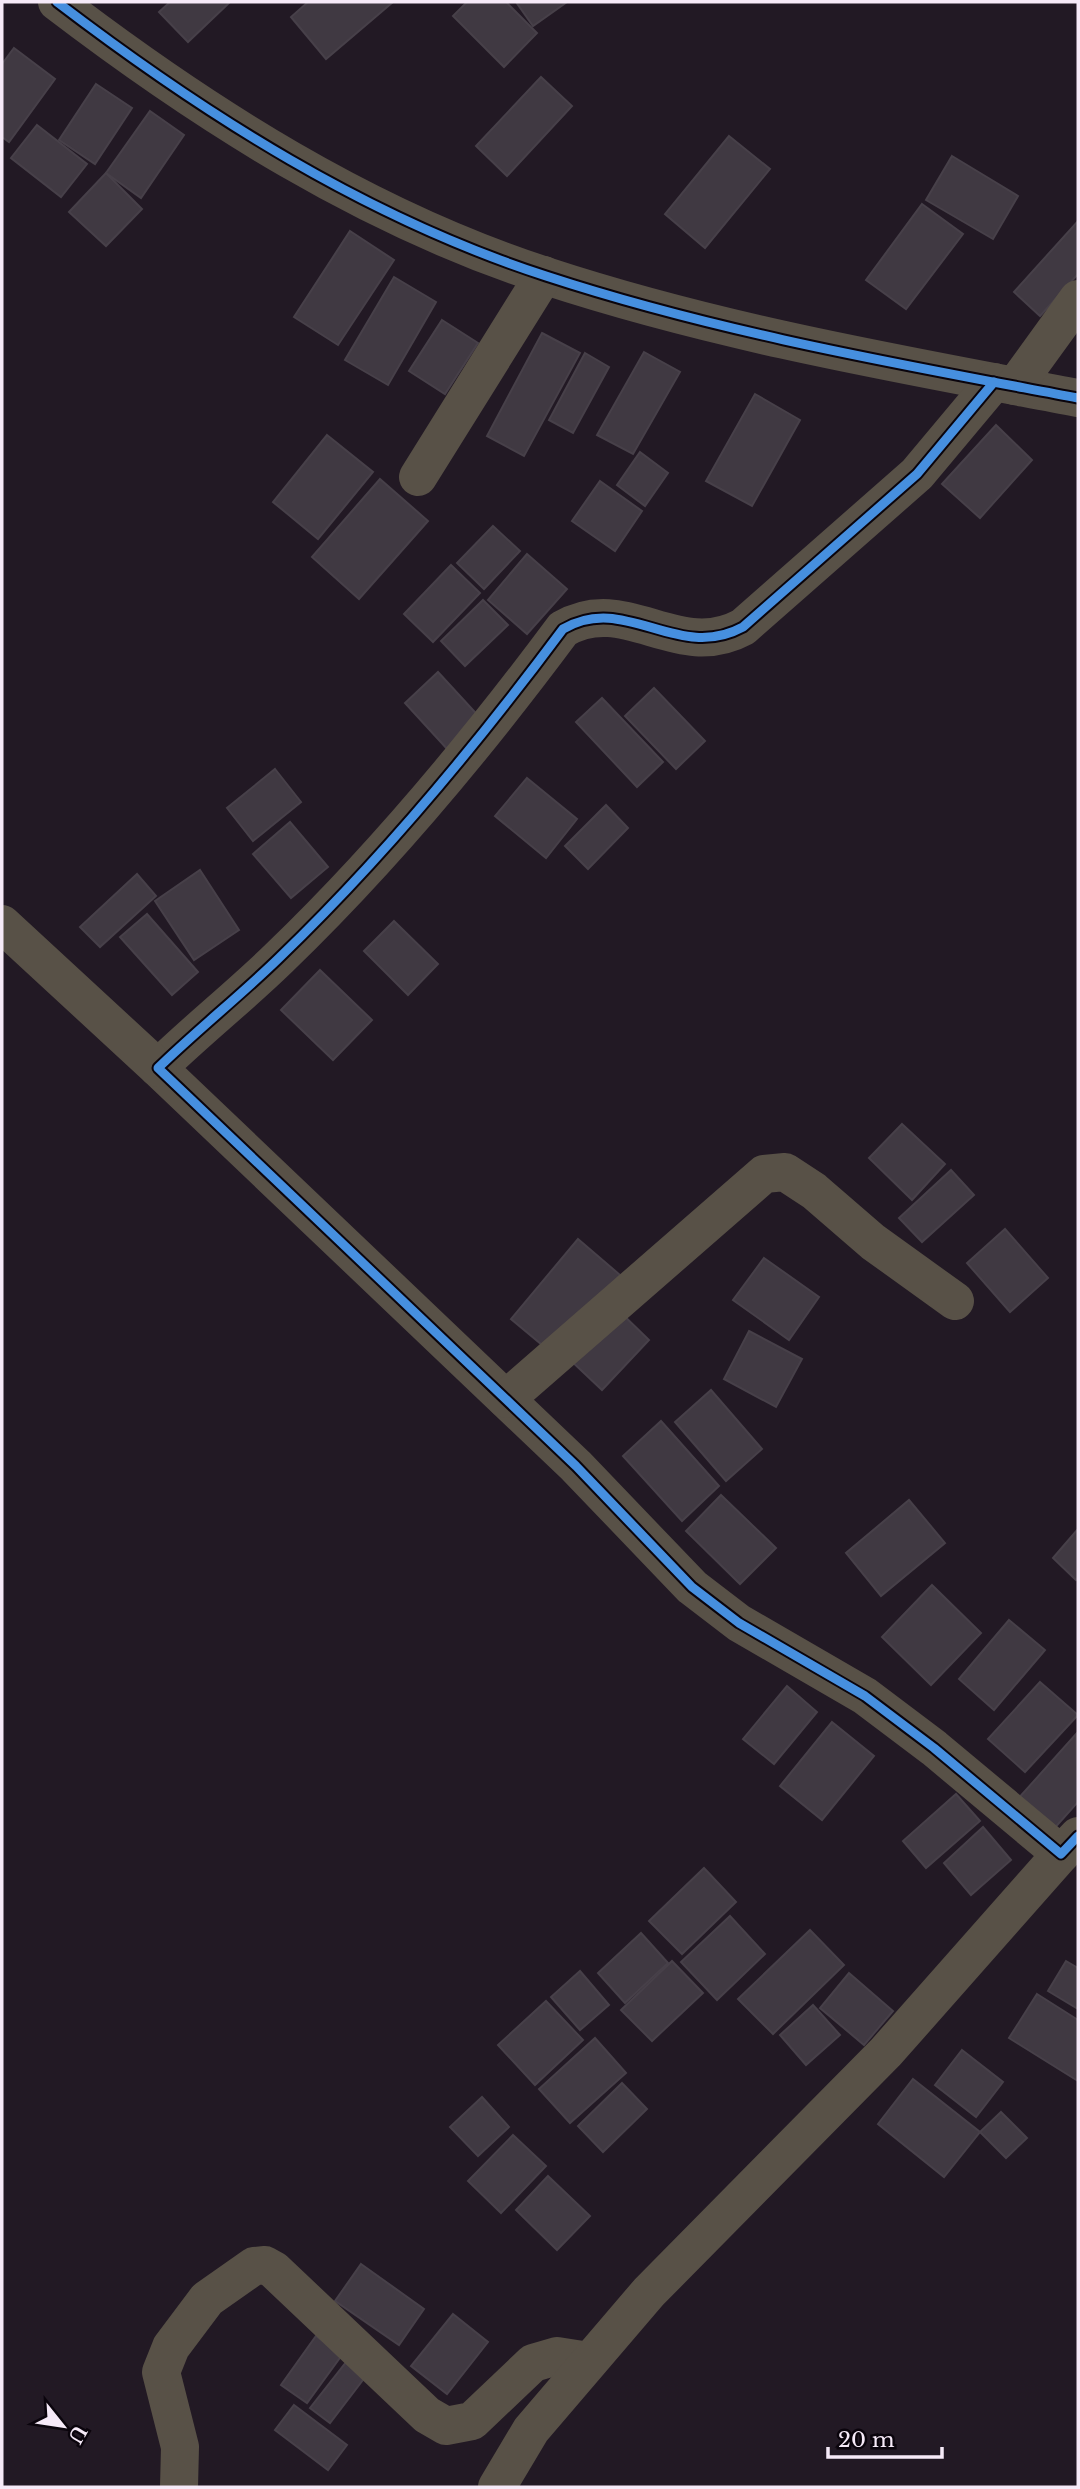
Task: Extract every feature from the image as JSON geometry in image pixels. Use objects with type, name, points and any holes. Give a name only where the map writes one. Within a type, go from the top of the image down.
[{"type":"street","points":[[57,2],[136,62],[225,121],[311,171],[457,241],[544,275],[685,317],[843,354],[1078,398]]},
{"type":"street","points":[[418,477],[544,275]]},
{"type":"street","points":[[158,1068],[279,958],[377,858],[441,787],[563,629],[580,619],[610,617],[701,640],[724,638],[743,627],[917,474],[1005,384],[1078,299]]},
{"type":"street","points":[[2,924],[158,1068],[506,1399],[576,1466],[661,1557],[716,1607],[865,1696],[1070,1845],[878,2061],[649,2292],[531,2430],[497,2487]]},
{"type":"street","points":[[506,1399],[764,1174],[785,1172],[814,1191],[873,1242],[955,1301]]},
{"type":"street","points":[[179,2487],[180,2447],[161,2372],[171,2347],[207,2300],[254,2266],[265,2265],[274,2270],[427,2416],[446,2426],[472,2421],[533,2363],[557,2356],[595,2354]]},
{"type":"building","points":[[170,2],[230,2],[188,42],[159,12]]},
{"type":"building","points":[[308,2],[393,2],[326,59],[291,17]]},
{"type":"building","points":[[467,2],[506,2],[537,33],[504,67],[453,16]]},
{"type":"building","points":[[516,2],[567,2],[533,26]]},
{"type":"building","points":[[14,48],[55,79],[9,142],[2,137],[2,64]]},
{"type":"building","points":[[541,77],[572,106],[507,176],[476,146]]},
{"type":"building","points":[[96,84],[132,108],[95,164],[59,140]]},
{"type":"building","points":[[150,111],[184,135],[141,198],[106,173]]},
{"type":"building","points":[[37,125],[87,164],[61,197],[11,158]]},
{"type":"building","points":[[729,136],[770,169],[705,248],[665,214]]},
{"type":"building","points":[[952,156],[1018,196],[993,239],[926,200]]},
{"type":"building","points":[[106,173],[142,209],[106,246],[69,212]]},
{"type":"building","points":[[922,204],[963,234],[906,309],[866,280]]},
{"type":"building","points":[[1078,221],[1078,274],[1040,316],[1014,292]]},
{"type":"building","points":[[350,231],[394,260],[338,345],[294,317]]},
{"type":"building","points":[[394,277],[436,302],[388,385],[345,360]]},
{"type":"building","points":[[442,320],[478,343],[445,394],[409,371]]},
{"type":"building","points":[[542,333],[580,353],[524,456],[487,436]]},
{"type":"building","points":[[644,352],[680,372],[633,454],[597,435]]},
{"type":"building","points":[[585,353],[609,367],[573,433],[549,420]]},
{"type":"building","points":[[755,394],[800,420],[752,506],[706,481]]},
{"type":"building","points":[[996,425],[1032,460],[980,518],[942,484]]},
{"type":"building","points":[[327,435],[373,472],[318,539],[273,502]]},
{"type":"building","points":[[640,452],[668,473],[645,506],[617,485]]},
{"type":"building","points":[[380,479],[428,521],[359,599],[312,557]]},
{"type":"building","points":[[600,481],[642,511],[615,551],[572,521]]},
{"type":"building","points":[[493,526],[520,551],[484,589],[457,563]]},
{"type":"building","points":[[527,554],[567,589],[527,634],[488,600]]},
{"type":"building","points":[[451,565],[480,593],[433,642],[404,614]]},
{"type":"building","points":[[483,600],[508,625],[465,666],[441,641]]},
{"type":"building","points":[[438,672],[483,721],[449,751],[405,703]]},
{"type":"building","points":[[654,688],[705,741],[676,769],[625,716]]},
{"type":"building","points":[[602,698],[663,762],[637,787],[576,722]]},
{"type":"building","points":[[275,769],[301,802],[253,841],[227,808]]},
{"type":"building","points":[[527,778],[577,819],[546,858],[495,816]]},
{"type":"building","points":[[606,805],[628,828],[588,869],[565,846]]},
{"type":"building","points":[[290,822],[328,867],[291,898],[253,854]]},
{"type":"building","points":[[200,870],[239,930],[194,960],[155,901]]},
{"type":"building","points":[[137,874],[156,896],[100,947],[80,927]]},
{"type":"building","points":[[147,914],[198,972],[172,995],[120,937]]},
{"type":"building","points":[[394,921],[438,964],[408,995],[364,951]]},
{"type":"building","points":[[320,970],[372,1020],[333,1060],[281,1010]]},
{"type":"building","points":[[902,1124],[945,1164],[912,1200],[869,1158]]},
{"type":"building","points":[[951,1170],[974,1195],[922,1242],[899,1218]]},
{"type":"building","points":[[1005,1229],[1048,1278],[1010,1312],[967,1263]]},
{"type":"building","points":[[578,1239],[620,1275],[553,1354],[511,1319]]},
{"type":"building","points":[[764,1258],[819,1297],[789,1340],[733,1300]]},
{"type":"building","points":[[614,1306],[649,1340],[602,1390],[567,1357]]},
{"type":"building","points":[[749,1331],[802,1359],[776,1407],[724,1379]]},
{"type":"building","points":[[711,1390],[762,1449],[726,1481],[675,1422]]},
{"type":"building","points":[[661,1421],[719,1486],[682,1521],[623,1456]]},
{"type":"building","points":[[721,1495],[776,1548],[740,1584],[686,1531]]},
{"type":"building","points":[[909,1500],[945,1543],[881,1596],[846,1553]]},
{"type":"building","points":[[1078,1529],[1078,1578],[1076,1580],[1053,1558]]},
{"type":"building","points":[[932,1585],[981,1633],[931,1685],[882,1637]]},
{"type":"building","points":[[1009,1620],[1045,1650],[994,1710],[959,1679]]},
{"type":"building","points":[[1040,1682],[1078,1715],[1025,1772],[988,1739]]},
{"type":"building","points":[[787,1686],[817,1712],[774,1764],[743,1739]]},
{"type":"building","points":[[832,1722],[874,1756],[822,1820],[780,1786]]},
{"type":"building","points":[[1076,1734],[1078,1802],[1051,1832],[1017,1800]]},
{"type":"building","points":[[956,1794],[980,1821],[926,1868],[903,1841]]},
{"type":"building","points":[[983,1827],[1011,1860],[971,1895],[944,1863]]},
{"type":"building","points":[[704,1868],[736,1902],[682,1954],[649,1921]]},
{"type":"building","points":[[730,1916],[765,1954],[717,2000],[681,1962]]},
{"type":"building","points":[[810,1930],[844,1965],[773,2034],[738,1999]]},
{"type":"building","points":[[641,1933],[668,1963],[625,2003],[598,1973]]},
{"type":"building","points":[[672,1961],[703,1993],[652,2041],[621,2010]]},
{"type":"building","points":[[1066,1961],[1078,1968],[1078,2009],[1048,1991]]},
{"type":"building","points":[[580,1971],[609,2005],[580,2030],[551,1997]]},
{"type":"building","points":[[849,1973],[893,2011],[864,2045],[820,2008]]},
{"type":"building","points":[[1037,1994],[1078,2020],[1078,2081],[1009,2038]]},
{"type":"building","points":[[546,2001],[583,2040],[535,2085],[498,2045]]},
{"type":"building","points":[[813,2005],[840,2035],[806,2065],[780,2035]]},
{"type":"building","points":[[595,2038],[626,2073],[570,2123],[539,2089]]},
{"type":"building","points":[[962,2050],[1003,2082],[976,2117],[935,2085]]},
{"type":"building","points":[[913,2079],[980,2132],[944,2177],[878,2124]]},
{"type":"building","points":[[622,2083],[647,2109],[603,2152],[578,2126]]},
{"type":"building","points":[[482,2097],[509,2127],[478,2156],[450,2127]]},
{"type":"building","points":[[1001,2112],[1027,2138],[1006,2158],[980,2132]]},
{"type":"building","points":[[513,2135],[546,2166],[501,2213],[468,2181]]},
{"type":"building","points":[[548,2176],[590,2216],[557,2250],[516,2210]]},
{"type":"building","points":[[361,2264],[424,2309],[399,2345],[335,2301]]},
{"type":"building","points":[[453,2314],[488,2342],[447,2394],[411,2366]]},
{"type":"building","points":[[316,2336],[342,2355],[307,2403],[281,2385]]},
{"type":"building","points":[[347,2361],[366,2376],[330,2423],[310,2408]]},
{"type":"building","points":[[294,2405],[347,2445],[328,2470],[275,2430]]},
{"type":"cycle path","points":[[57,2],[171,84],[290,160],[415,225],[480,252],[611,296],[744,331],[1078,398]]},
{"type":"cycle path","points":[[994,382],[917,474],[743,627],[719,636],[696,637],[608,618],[586,620],[563,629],[463,758],[392,840],[318,920],[158,1068],[576,1466],[692,1587],[739,1623],[865,1696],[934,1748],[1061,1854],[1078,1836]]}]
